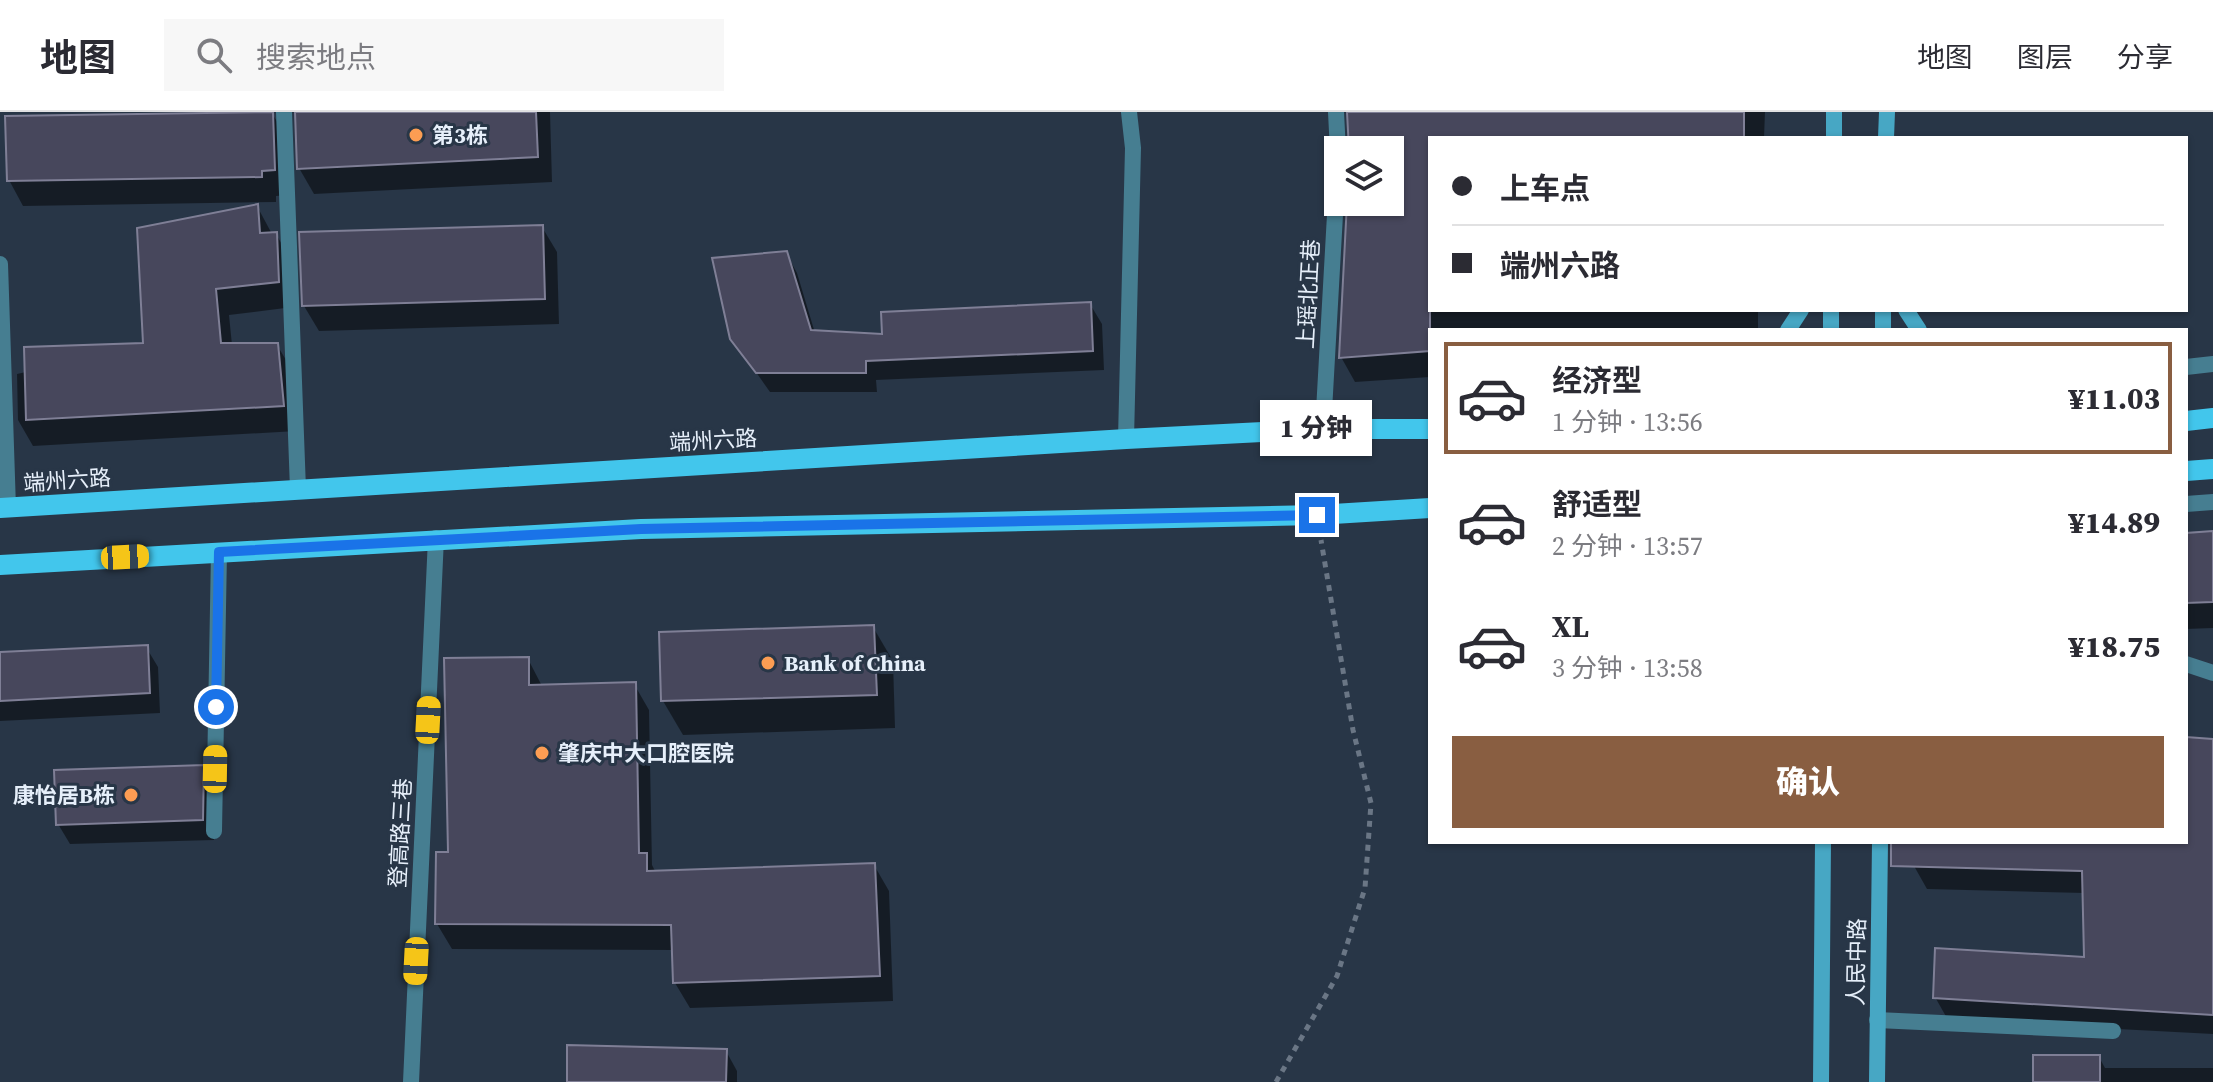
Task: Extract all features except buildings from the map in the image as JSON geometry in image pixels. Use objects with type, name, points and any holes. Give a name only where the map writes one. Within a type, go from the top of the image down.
[{"type":"main road","points":[[1834,112],[1834,136]]},
{"type":"main road","points":[[1886,136],[1887,112]]},
{"type":"main road","points":[[2188,421],[2213,418]]},
{"type":"main road","name":"端州六路","points":[[4,508],[1126,439],[1323,429],[1428,429]]},
{"type":"main road","points":[[2188,471],[2213,469]]},
{"type":"main road","points":[[0,565],[436,538],[641,529],[1317,515],[1428,508]]},
{"type":"main road","name":"人民中路","points":[[1821,1082],[1823,844]]},
{"type":"main road","name":"人民中路","points":[[1877,1082],[1880,844]]},
{"type":"street","points":[[284,112],[298,489]]},
{"type":"street","points":[[1126,439],[1133,148],[1129,112]]},
{"type":"street","points":[[1336,112],[1337,136]]},
{"type":"street","name":"上瑶北正巷","points":[[1323,429],[1335,216]]},
{"type":"street","points":[[0,264],[4,508]]},
{"type":"street","points":[[2188,367],[2213,364]]},
{"type":"street","points":[[2188,504],[2213,502]]},
{"type":"street","name":"登高路三巷","points":[[411,1082],[436,538]]},
{"type":"street","points":[[214,831],[219,552]]},
{"type":"street","points":[[2188,665],[2213,673]]},
{"type":"street","points":[[1877,1020],[2113,1031]]},
{"type":"path","points":[[1276,1082],[1337,976],[1365,888],[1371,803],[1353,730],[1317,515]]},
{"type":"place","name":"第3栋","points":[[416,135]]},
{"type":"place","name":"Bank of China","points":[[768,663]]},
{"type":"place","name":"肇庆中大口腔医院","points":[[542,753]]},
{"type":"place","name":"康怡居B栋","points":[[131,795]]},
{"type":"route","points":[[216,707],[219,552],[641,529],[1317,515]]}]
